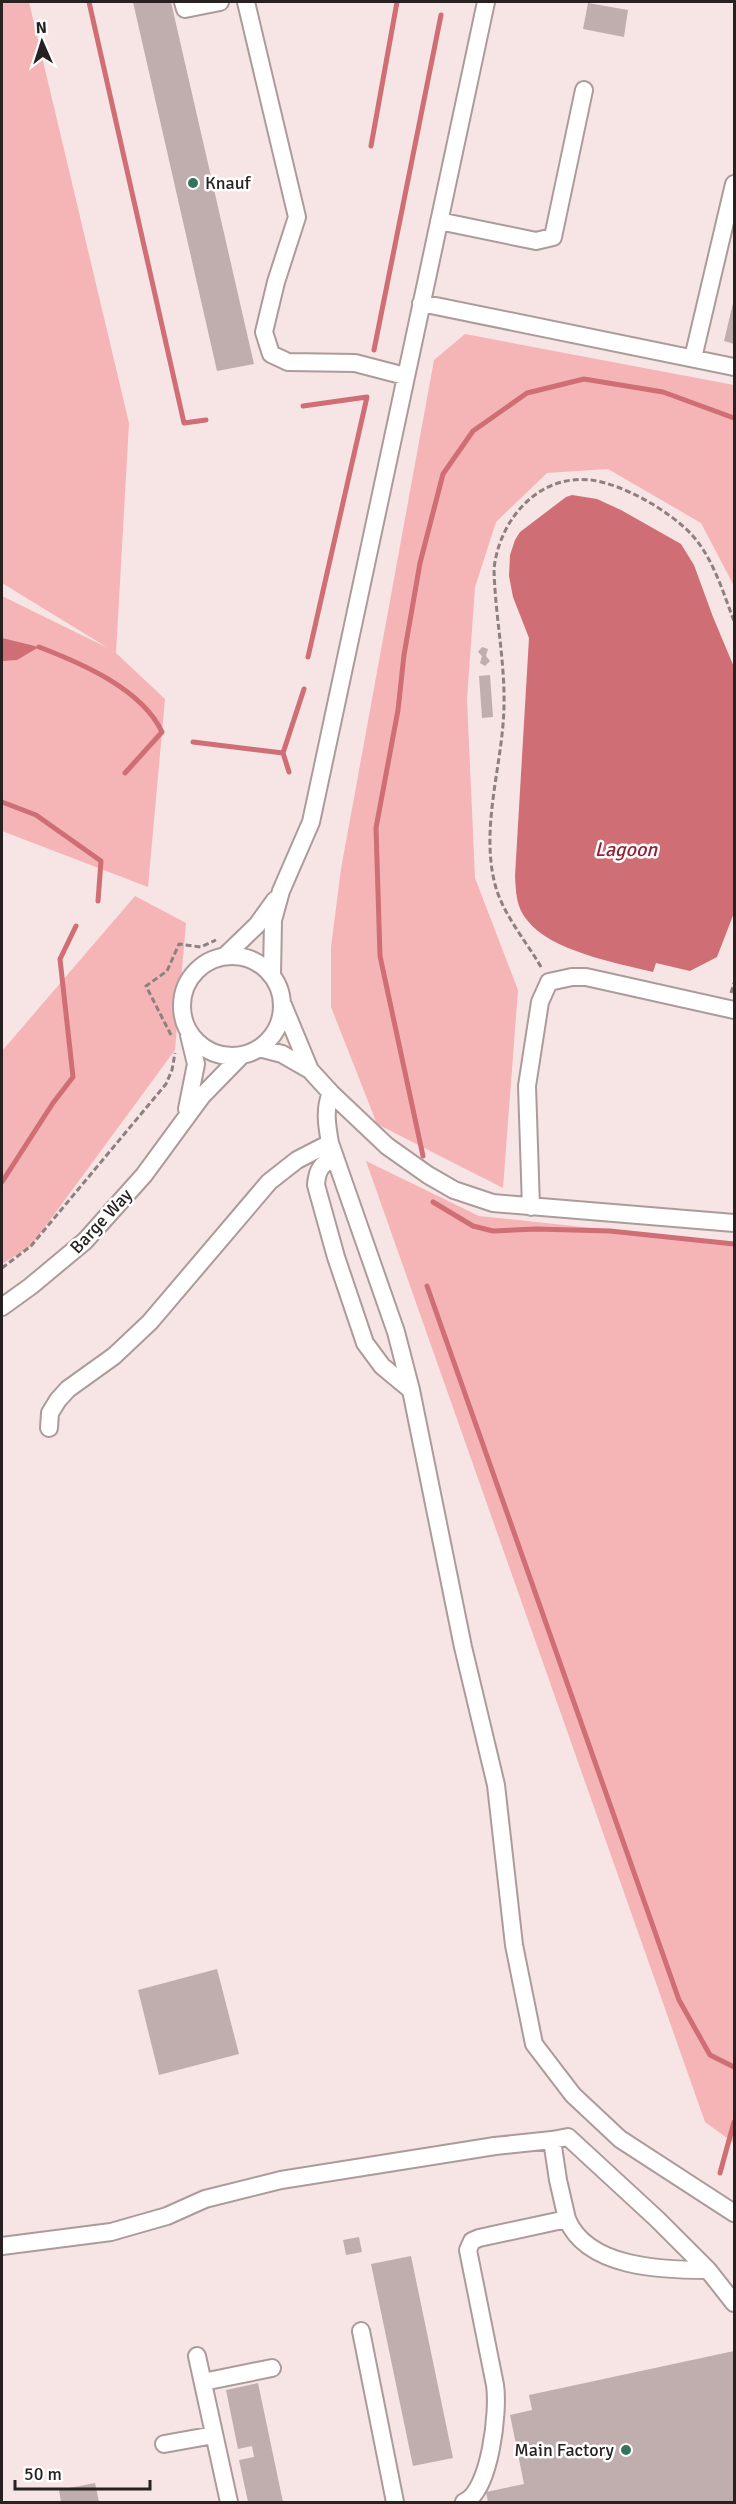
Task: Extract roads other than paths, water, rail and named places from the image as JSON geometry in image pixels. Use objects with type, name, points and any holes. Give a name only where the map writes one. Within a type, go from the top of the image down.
[{"type":"street","points":[[183,2],[184,9],[220,2]]},
{"type":"street","points":[[246,2],[297,217],[276,282],[264,332],[271,354],[288,362],[355,363],[405,376]]},
{"type":"street","points":[[272,974],[273,920],[281,891],[311,822],[439,221],[481,3]]},
{"type":"street","points":[[439,221],[536,241],[553,237],[584,90]]},
{"type":"street","points":[[693,358],[735,184]]},
{"type":"street","points":[[421,303],[735,367]]},
{"type":"street","points":[[226,956],[257,925],[281,891]]},
{"type":"street","points":[[283,1005],[280,1022],[272,1037],[259,1048],[242,1055],[226,1056],[210,1051],[197,1042],[188,1029],[182,1007],[186,984],[207,962],[226,956],[243,956],[259,963],[272,974],[280,988],[283,1005],[310,1070]]},
{"type":"street","points":[[531,1207],[527,1086],[540,1002],[549,982],[572,977],[586,977],[735,1010]]},
{"type":"street","name":"Barge Way","points":[[184,1118],[192,1093],[196,1064],[188,1029]]},
{"type":"street","points":[[259,1048],[282,1054],[310,1070],[387,1146],[428,1175],[478,1200],[531,1207],[735,1223]]},
{"type":"street","name":"Barge Way","points":[[2,1307],[85,1241],[144,1175],[184,1118],[213,1083],[242,1055]]},
{"type":"street","points":[[331,1093],[327,1117],[332,1150],[396,1332],[411,1390],[463,1647],[496,1785],[514,1946],[534,2044],[573,2095],[620,2139],[735,2213]]},
{"type":"street","points":[[332,1150],[317,1172],[316,1185],[353,1311],[372,1354],[382,1366],[411,1390]]},
{"type":"street","points":[[49,1428],[50,1413],[58,1400],[68,1389],[114,1356],[150,1322],[269,1182],[297,1160],[332,1150]]},
{"type":"street","points":[[2,2246],[111,2232],[167,2216],[206,2199],[281,2181],[495,2146],[568,2137],[657,2218],[708,2270],[735,2303]]},
{"type":"street","points":[[552,2140],[567,2219],[581,2242],[605,2255],[668,2270],[708,2270]]},
{"type":"street","points":[[464,2502],[473,2496],[481,2482],[497,2405],[469,2245],[479,2238],[567,2219]]},
{"type":"street","points":[[361,2331],[396,2502]]},
{"type":"street","points":[[197,2356],[229,2502]]},
{"type":"street","points":[[203,2382],[272,2368]]},
{"type":"street","points":[[164,2444],[214,2435]]},
{"type":"water","name":"Lagoon","points":[[572,495],[597,499],[681,544],[694,565],[734,667],[734,913],[717,957],[690,971],[656,963],[653,972],[603,960],[567,948],[538,931],[523,915],[517,899],[515,876],[529,638],[513,597],[509,576],[510,555],[520,532],[566,497]]},
{"type":"water","points":[[2,638],[39,647],[17,660],[2,661]]},
{"type":"waterway","points":[[89,2],[184,423],[206,420]]},
{"type":"waterway","points":[[371,146],[397,2]]},
{"type":"waterway","points":[[374,350],[441,15]]},
{"type":"waterway","points":[[423,1156],[380,956],[376,828],[398,710],[404,655],[420,563],[443,474],[473,431],[527,393],[584,379],[663,392],[734,418]]},
{"type":"waterway","points":[[303,406],[367,397],[308,657]]},
{"type":"waterway","points":[[39,647],[109,679],[125,690],[153,717],[162,732],[125,773]]},
{"type":"waterway","points":[[193,742],[283,753],[304,689]]},
{"type":"waterway","points":[[283,753],[289,772]]},
{"type":"waterway","points":[[2,802],[36,815],[101,861],[98,901]]},
{"type":"waterway","points":[[2,1182],[53,1103],[73,1077],[60,959],[76,926]]},
{"type":"waterway","points":[[433,1202],[473,1226],[493,1231],[536,1229],[610,1231],[734,1244]]},
{"type":"waterway","points":[[427,1286],[679,2000],[710,2055],[734,2067]]},
{"type":"waterway","points":[[720,2173],[734,2122]]},
{"type":"place","name":"Knauf","points":[[193,183]]},
{"type":"place","name":"Main Factory","points":[[626,2450]]}]
